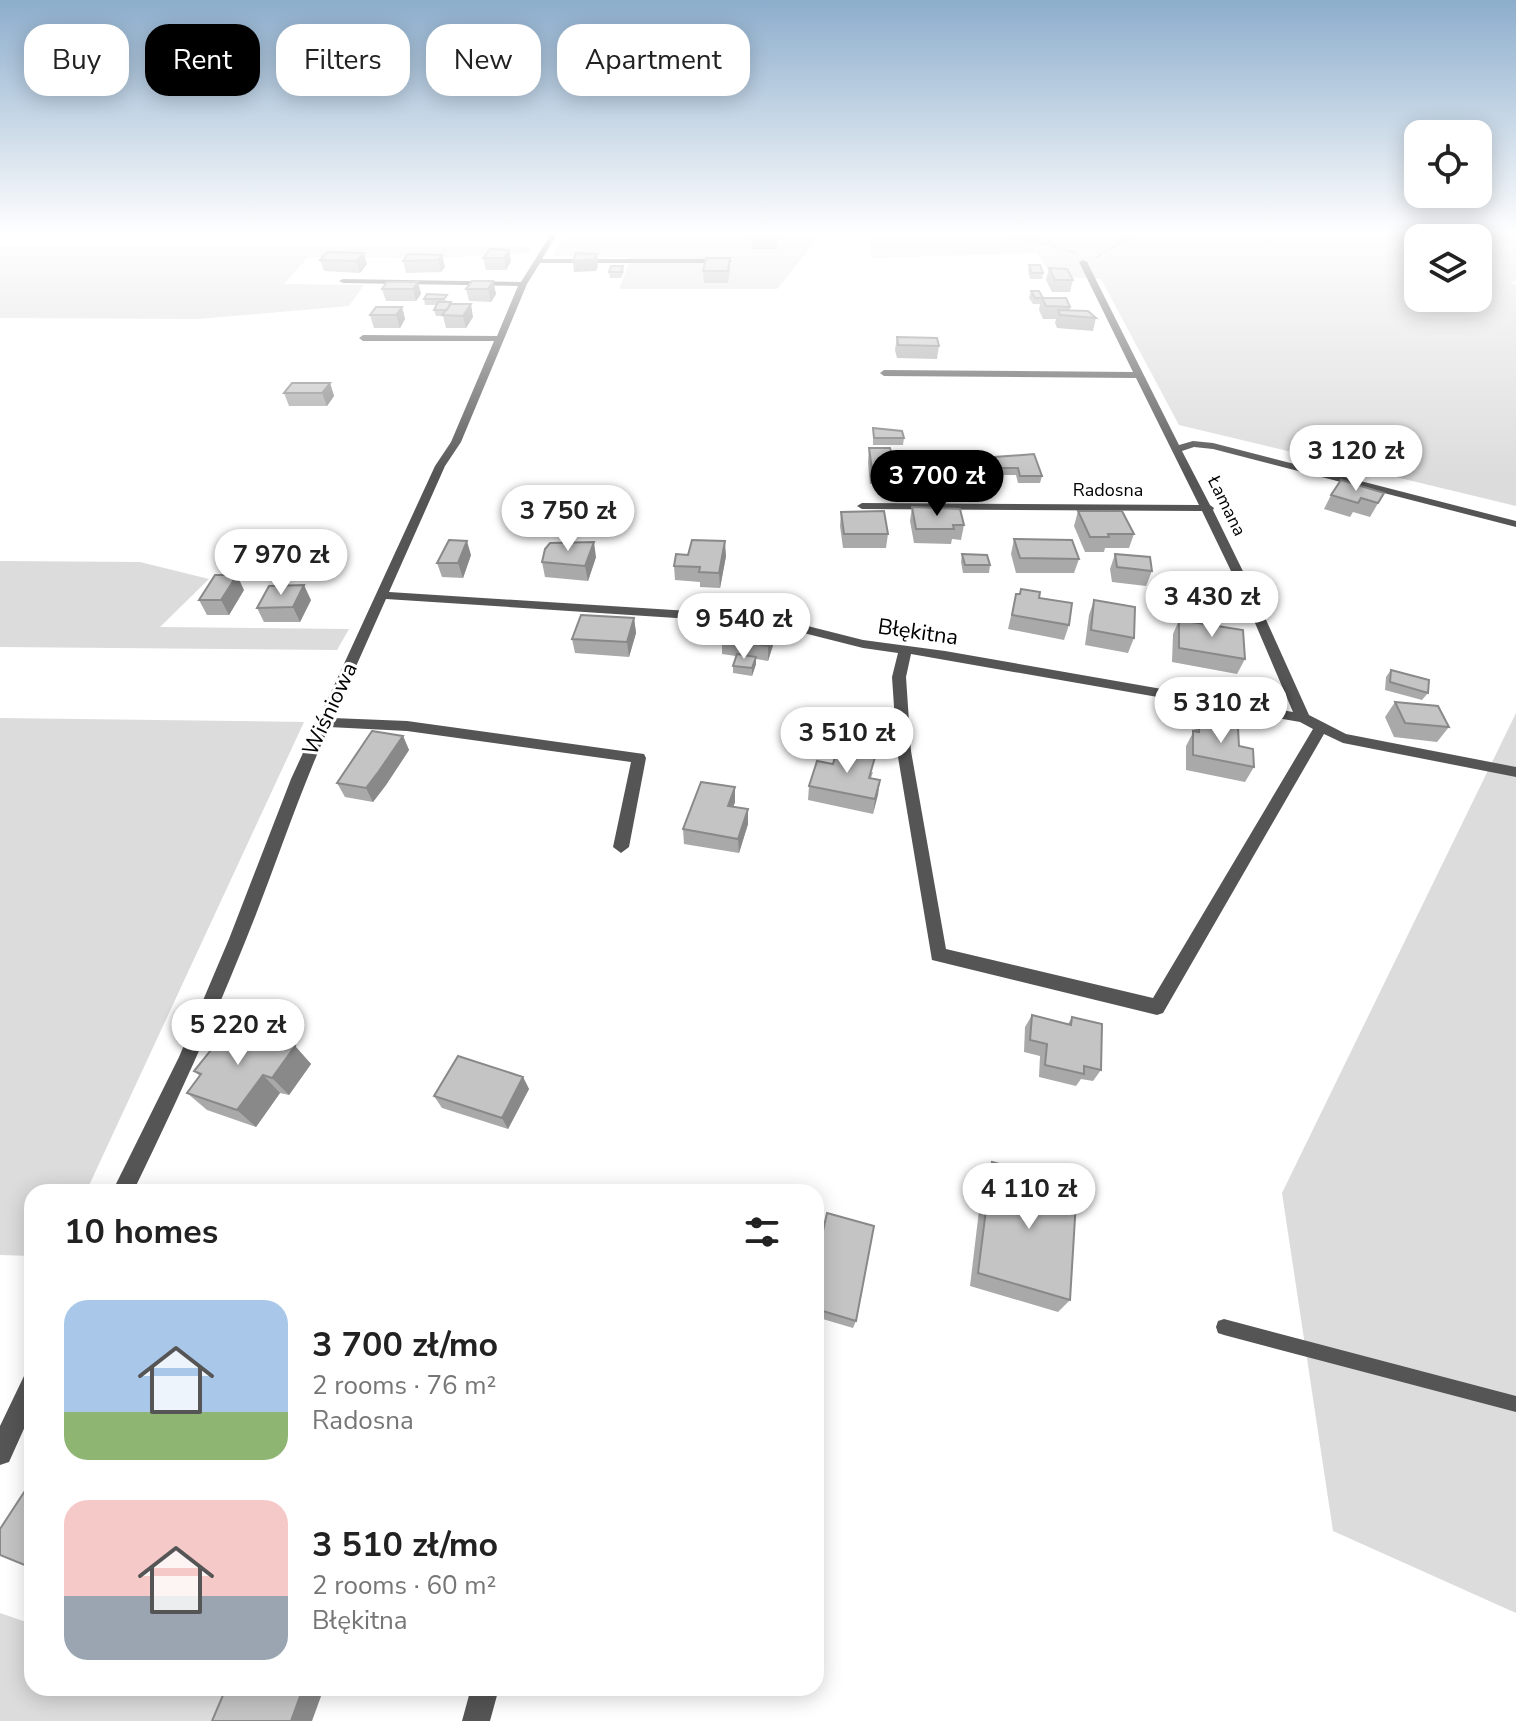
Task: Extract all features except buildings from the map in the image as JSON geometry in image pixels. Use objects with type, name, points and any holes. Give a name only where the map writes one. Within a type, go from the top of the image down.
[{"type":"street","name":"Wiśniowa","points":[[126,1184],[187,1061],[238,939],[298,779],[440,466],[456,442],[511,314]]},
{"type":"street","name":"Łamana","points":[[1109,314],[1209,508],[1268,632],[1303,718]]},
{"type":"street","points":[[363,338],[501,339]]},
{"type":"street","points":[[884,373],[1138,375]]},
{"type":"street","points":[[1177,449],[1193,444],[1213,446],[1516,524]]},
{"type":"street","name":"Radosna","points":[[862,506],[1209,508]]},
{"type":"street","name":"Błękitna","points":[[382,595],[768,620],[863,644],[945,655],[1303,718]]},
{"type":"street","points":[[905,651],[899,677],[904,751],[938,955],[1157,1007],[1320,729]]},
{"type":"street","points":[[1303,718],[1320,729],[1356,741],[1516,772]]},
{"type":"street","points":[[324,722],[407,726],[639,758],[621,847]]},
{"type":"street","points":[[0,1453],[24,1401]]},
{"type":"street","points":[[476,1721],[483,1696]]},
{"type":"lane","points":[[1224,1327],[1516,1404]]},
{"type":"shaded area","points":[[0,314],[252,314],[198,319],[0,318]]},
{"type":"shaded area","points":[[1120,314],[1516,314],[1516,506],[1179,425]]},
{"type":"shaded area","points":[[0,561],[140,562],[209,579],[160,627],[349,629],[337,650],[0,647]]},
{"type":"shaded area","points":[[1516,713],[1516,1613],[1333,1531],[1282,1193]]},
{"type":"shaded area","points":[[0,718],[304,722],[90,1184],[24,1184],[24,1256],[0,1255]]},
{"type":"shaded area","points":[[0,1613],[24,1621],[24,1696],[237,1696],[227,1721],[0,1721]]}]
